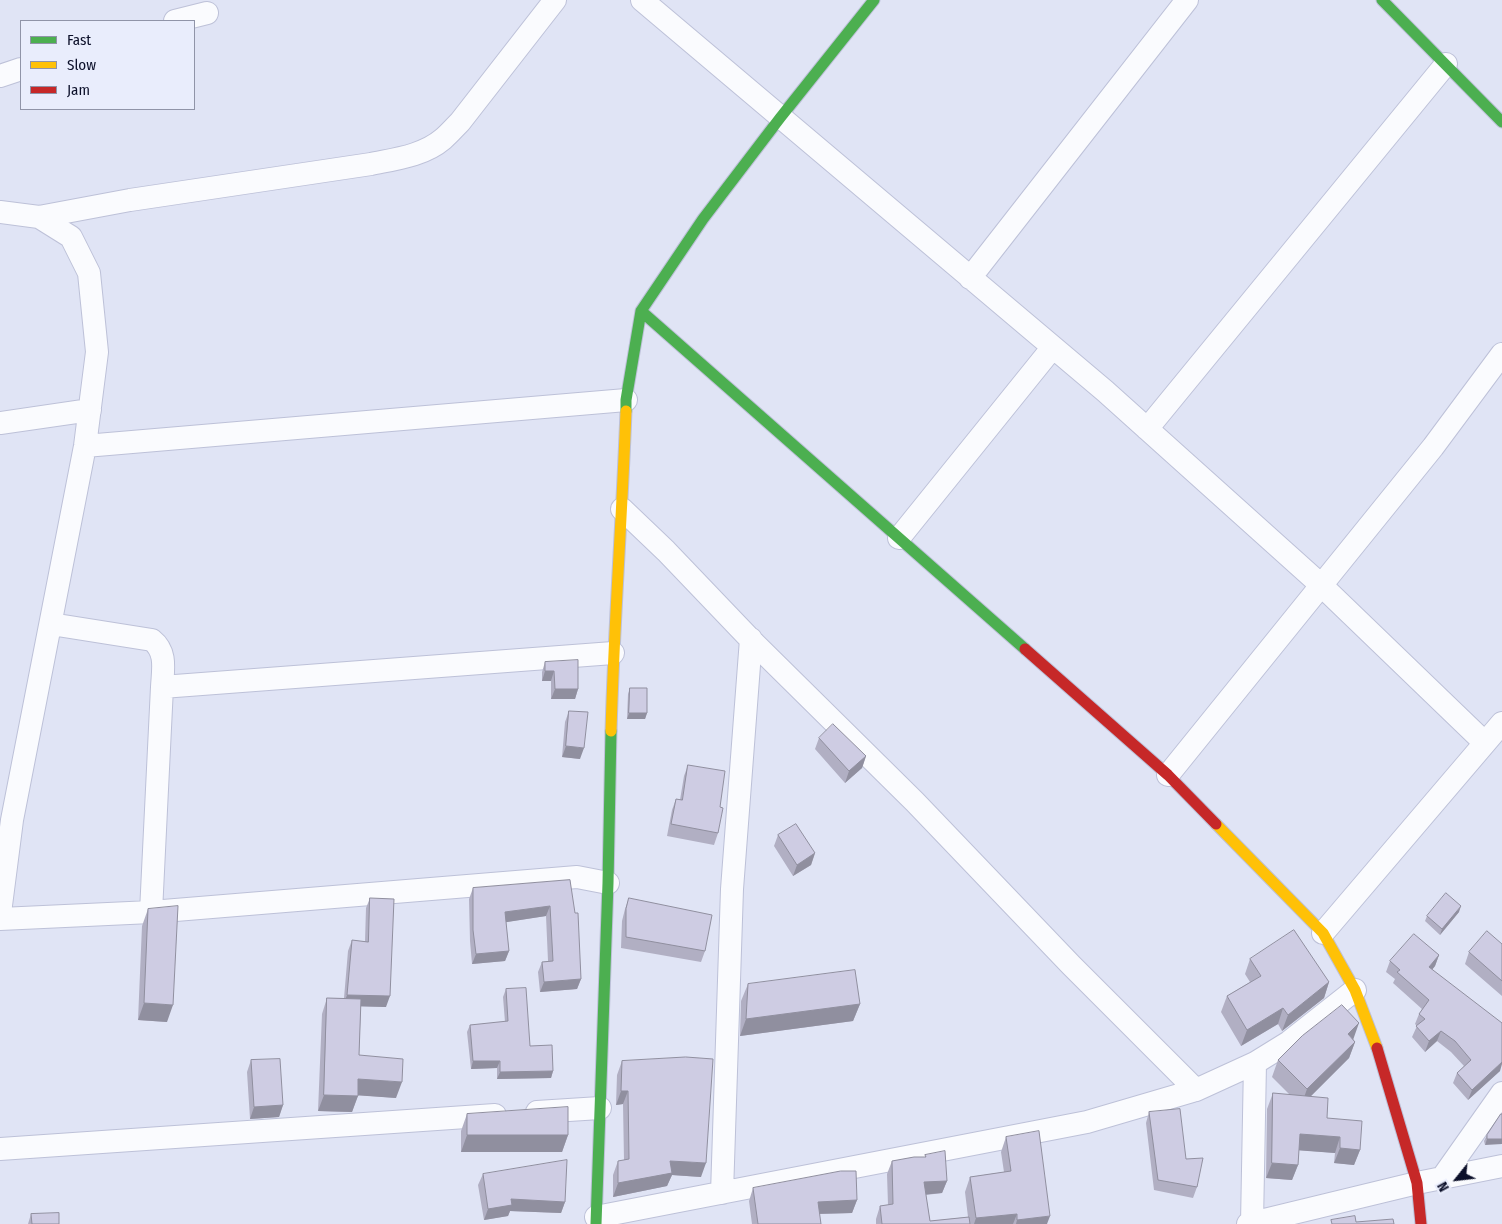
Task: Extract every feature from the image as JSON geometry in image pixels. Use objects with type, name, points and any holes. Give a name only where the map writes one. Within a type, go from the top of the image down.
[{"type":"street","points":[[0,212],[39,217],[130,200],[371,164],[408,156],[428,149],[443,139],[460,122],[554,0]]},
{"type":"street","points":[[642,0],[1053,347],[1147,429],[1321,585],[1485,742]]},
{"type":"street","points":[[874,0],[703,219],[640,311],[626,400],[622,509],[613,654],[608,883],[596,1221],[722,1193],[1087,1122],[1196,1090],[1255,1063],[1289,1042],[1354,990]]},
{"type":"street","points":[[970,278],[1188,0]]},
{"type":"street","points":[[1382,0],[1502,122]]},
{"type":"street","points":[[179,20],[208,13]]},
{"type":"street","points":[[1147,429],[1446,64]]},
{"type":"street","points":[[0,76],[20,69]]},
{"type":"street","points":[[0,913],[4,852],[12,820],[85,446],[97,352],[89,273],[71,237],[39,217]]},
{"type":"street","points":[[640,311],[1168,775],[1323,933],[1354,990],[1380,1056],[1417,1183],[1420,1224]]},
{"type":"street","points":[[898,538],[1053,347]]},
{"type":"street","points":[[1168,775],[1433,448],[1502,354]]},
{"type":"street","points":[[85,446],[626,400]]},
{"type":"street","points":[[0,423],[90,410]]},
{"type":"street","points":[[622,509],[666,551],[914,802],[1196,1090]]},
{"type":"street","points":[[51,624],[152,640],[160,646],[163,657],[162,687],[151,912]]},
{"type":"street","points":[[722,1193],[732,889],[751,639]]},
{"type":"street","points":[[162,687],[613,654]]},
{"type":"street","points":[[1323,933],[1502,723]]},
{"type":"street","points":[[0,919],[151,912],[577,878],[608,883]]},
{"type":"street","points":[[1255,1063],[1250,1224],[1417,1183],[1502,1166]]},
{"type":"street","points":[[1442,1178],[1502,1094]]},
{"type":"street","points":[[0,1149],[600,1108]]},
{"type":"building","points":[[578,660],[578,689],[555,689],[554,671],[545,671],[545,662]]},
{"type":"building","points":[[630,688],[647,688],[647,713],[629,713]]},
{"type":"building","points":[[569,711],[588,712],[584,748],[566,746]]},
{"type":"building","points":[[833,724],[866,756],[849,771],[819,738]]},
{"type":"building","points":[[688,765],[725,771],[720,807],[723,808],[718,833],[671,824],[676,799],[682,800]]},
{"type":"building","points":[[796,824],[815,853],[797,865],[778,835]]},
{"type":"building","points":[[570,880],[575,913],[578,913],[581,979],[544,982],[542,962],[553,961],[550,906],[505,912],[509,951],[476,954],[473,930],[473,888]]},
{"type":"building","points":[[1446,893],[1461,906],[1442,929],[1427,916]]},
{"type":"building","points":[[370,898],[394,899],[390,996],[347,995],[352,940],[368,942]]},
{"type":"building","points":[[629,898],[712,915],[705,951],[626,937],[626,909]]},
{"type":"building","points":[[178,906],[173,1005],[144,1003],[148,909]]},
{"type":"building","points":[[1294,930],[1329,982],[1288,1015],[1283,1008],[1247,1030],[1227,996],[1261,976],[1250,959]]},
{"type":"building","points":[[1487,931],[1502,944],[1502,981],[1469,952]]},
{"type":"building","points":[[1414,934],[1439,955],[1429,967],[1502,1023],[1502,1062],[1472,1090],[1457,1073],[1471,1060],[1455,1041],[1441,1031],[1429,1041],[1416,1026],[1425,1019],[1419,1014],[1429,1000],[1397,972],[1400,970],[1390,961]]},
{"type":"building","points":[[855,970],[860,1004],[746,1019],[748,984]]},
{"type":"building","points":[[526,988],[530,1046],[552,1045],[553,1071],[500,1072],[500,1061],[473,1061],[470,1025],[508,1021],[506,989]]},
{"type":"building","points":[[327,998],[361,999],[359,1055],[403,1059],[402,1082],[358,1079],[358,1096],[324,1095]]},
{"type":"building","points":[[1342,1005],[1359,1023],[1348,1034],[1355,1042],[1307,1089],[1278,1060],[1302,1036]]},
{"type":"building","points":[[686,1057],[713,1059],[706,1163],[670,1161],[672,1173],[618,1183],[618,1161],[629,1159],[628,1091],[621,1091],[622,1061]]},
{"type":"building","points":[[280,1059],[283,1105],[254,1107],[251,1060]]},
{"type":"building","points":[[1273,1093],[1328,1098],[1327,1118],[1362,1121],[1360,1150],[1340,1148],[1340,1137],[1300,1134],[1298,1165],[1272,1163]]},
{"type":"building","points":[[568,1107],[568,1135],[467,1135],[467,1114]]},
{"type":"building","points":[[1180,1109],[1186,1159],[1203,1158],[1197,1187],[1158,1180],[1149,1112]]},
{"type":"building","points":[[1501,1114],[1502,1139],[1487,1139],[1487,1135]]},
{"type":"building","points":[[1039,1131],[1050,1216],[1017,1220],[1017,1214],[976,1218],[970,1177],[1011,1171],[1006,1137]]},
{"type":"building","points":[[945,1151],[947,1181],[924,1182],[930,1221],[969,1217],[970,1224],[882,1224],[880,1206],[893,1204],[892,1161],[926,1157],[925,1155]]},
{"type":"building","points":[[567,1160],[565,1202],[511,1199],[512,1205],[488,1209],[483,1174]]},
{"type":"building","points":[[841,1171],[856,1171],[857,1200],[818,1202],[821,1224],[758,1224],[753,1188]]},
{"type":"building","points":[[59,1213],[59,1224],[32,1224],[31,1214]]},
{"type":"building","points":[[1355,1216],[1356,1222],[1393,1219],[1394,1224],[1332,1224],[1331,1220]]},
{"type":"traffic: fast","points":[[626,411],[626,400],[641,311],[703,219],[874,0]]},
{"type":"traffic: fast","points":[[1382,0],[1502,122]]},
{"type":"traffic: fast","points":[[641,311],[1025,649]]},
{"type":"traffic: fast","points":[[596,1224],[608,883],[611,731]]},
{"type":"traffic: slow","points":[[611,731],[626,411]]},
{"type":"traffic: slow","points":[[1216,824],[1323,933],[1355,990],[1377,1048]]},
{"type":"traffic: jam","points":[[1025,649],[1168,775],[1216,824]]},
{"type":"traffic: jam","points":[[1377,1048],[1417,1183],[1421,1224]]}]
